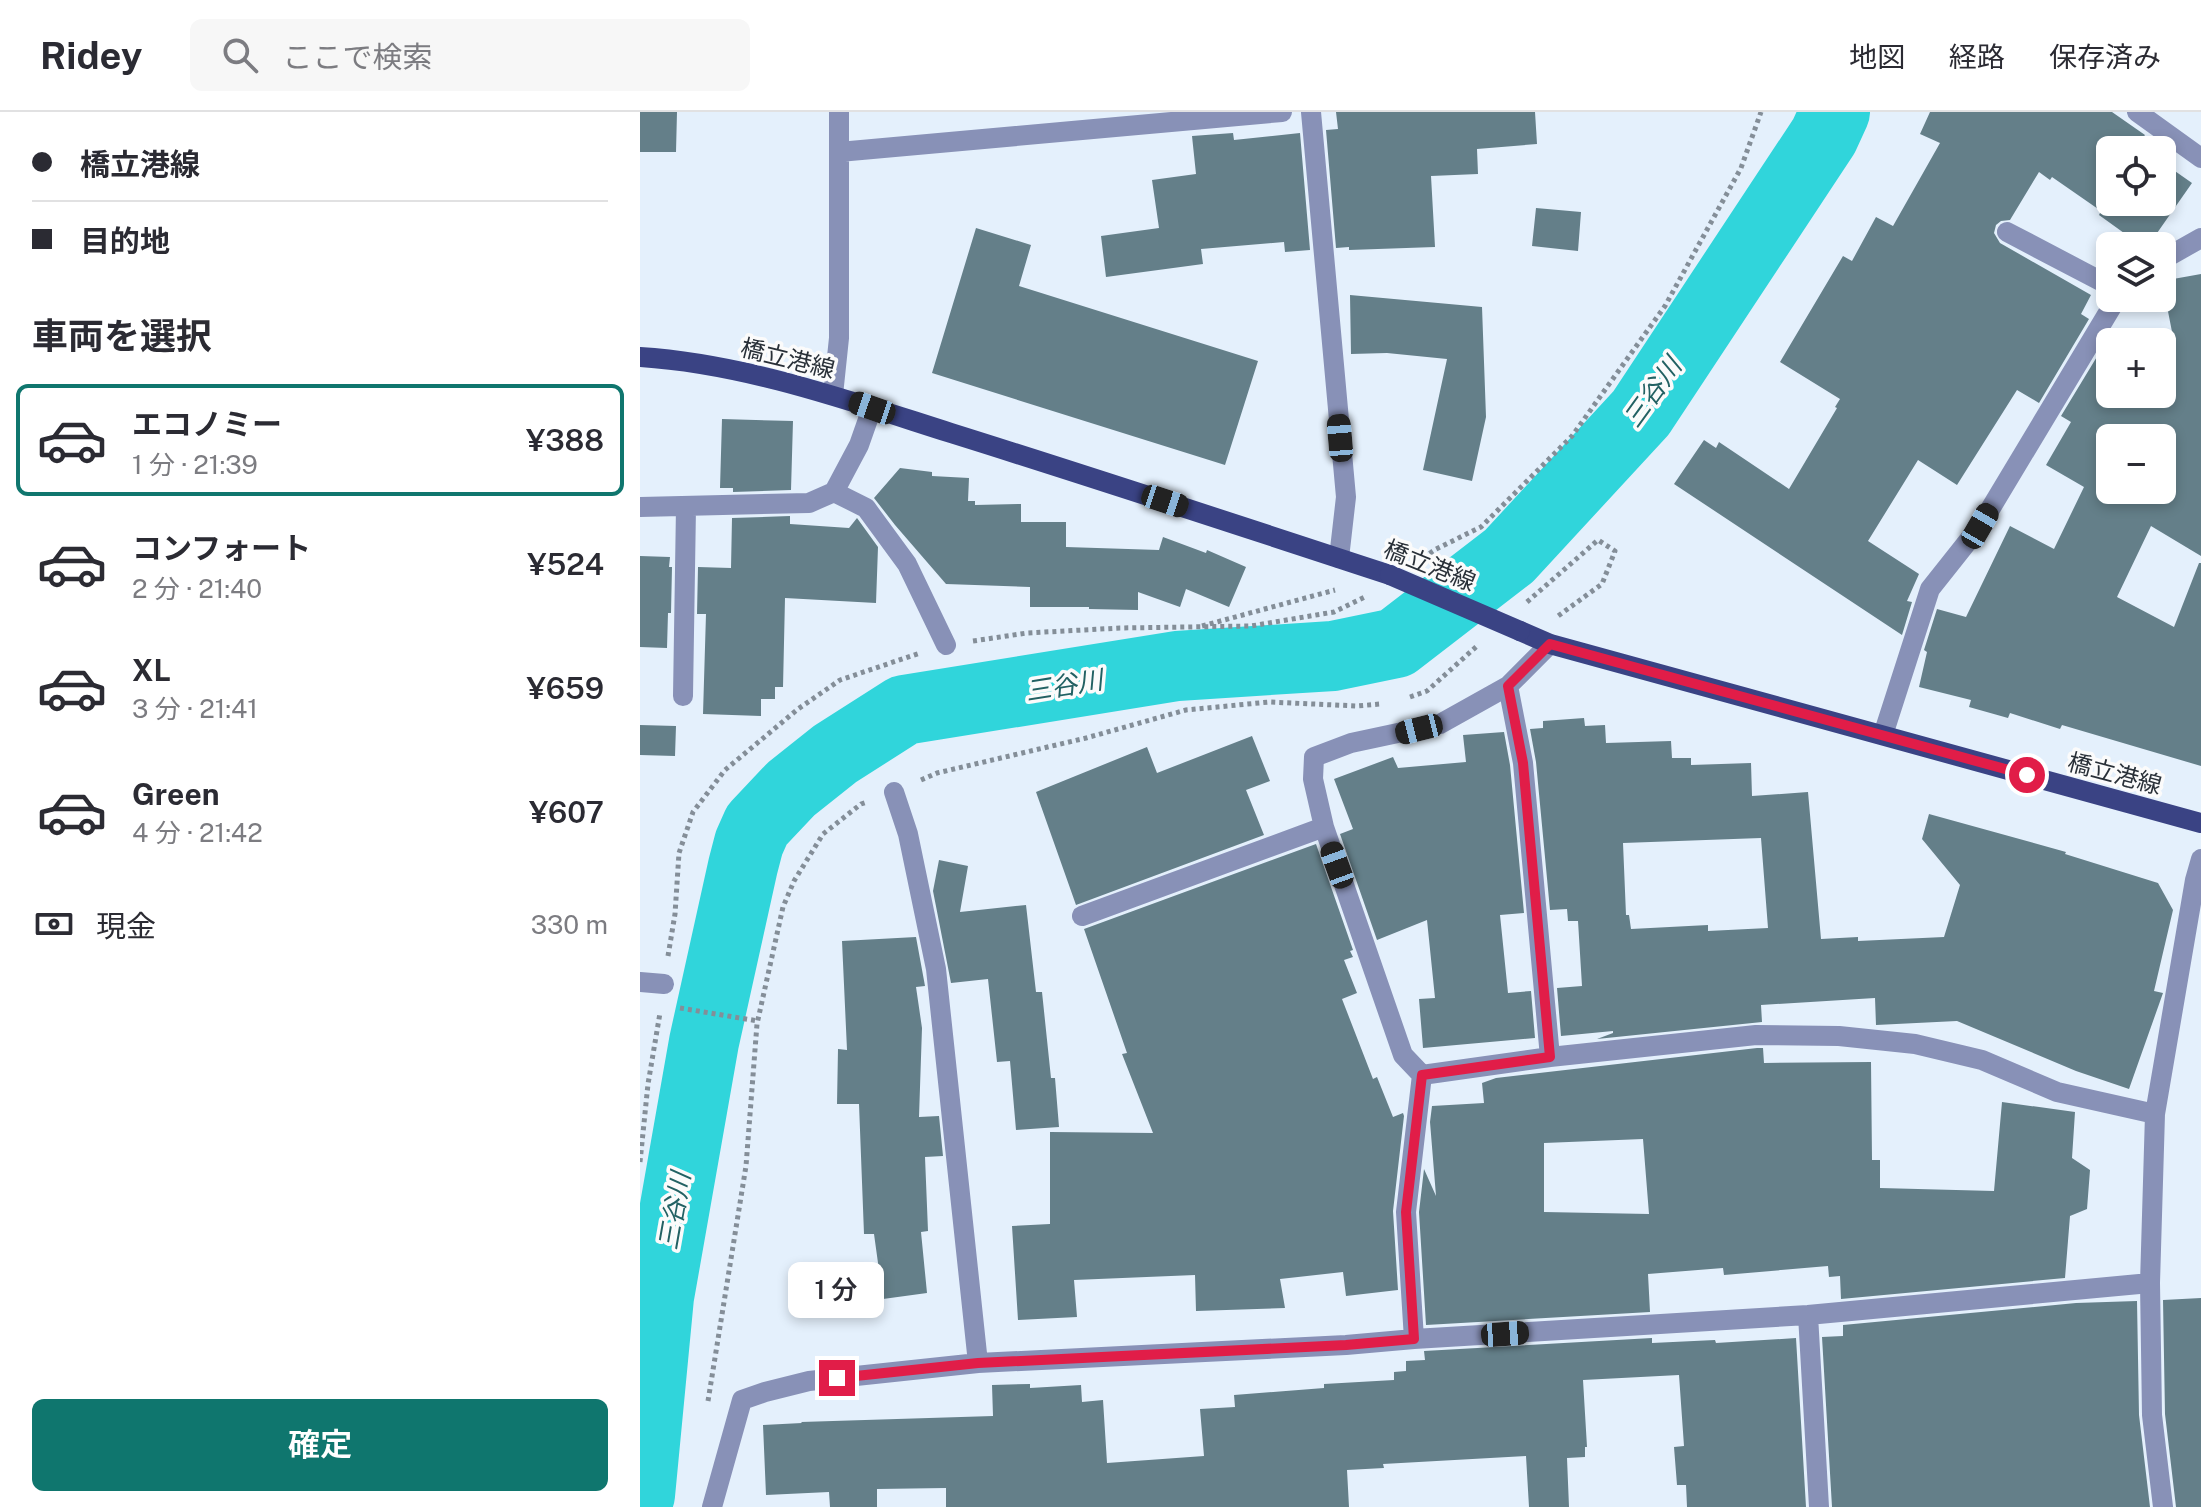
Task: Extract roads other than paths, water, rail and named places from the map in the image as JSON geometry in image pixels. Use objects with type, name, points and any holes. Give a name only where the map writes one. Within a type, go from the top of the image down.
[{"type":"main road","name":"橋立港線","points":[[640,357],[721,368],[833,395],[1380,572],[1550,644],[2201,823]]},
{"type":"street","points":[[833,395],[839,338],[839,112]]},
{"type":"street","points":[[839,152],[1282,112]]},
{"type":"street","points":[[1311,112],[1346,497],[1339,558]]},
{"type":"street","points":[[2137,112],[2201,158]]},
{"type":"street","points":[[2007,232],[2096,279]]},
{"type":"street","points":[[2176,252],[2201,238]]},
{"type":"street","points":[[1883,735],[1930,589],[1980,526],[2109,312]]},
{"type":"street","points":[[640,507],[809,503],[834,492],[859,445],[872,408]]},
{"type":"street","points":[[834,492],[866,508],[907,564],[946,645]]},
{"type":"street","points":[[683,696],[686,507]]},
{"type":"street","points":[[1422,1075],[1403,1055],[1324,827],[1313,779],[1314,757],[1351,743],[1440,724],[1508,686],[1550,644]]},
{"type":"street","points":[[1508,686],[1523,763],[1550,1057]]},
{"type":"street","points":[[894,792],[908,834],[936,969],[978,1363]]},
{"type":"street","points":[[1082,916],[1324,827]]},
{"type":"street","points":[[2163,1507],[2152,1415],[2150,1283],[2155,1114],[2201,859]]},
{"type":"street","points":[[640,982],[664,984]]},
{"type":"street","points":[[1422,1075],[1550,1057],[1756,1035],[1839,1036],[1915,1044],[1982,1060],[2057,1092],[2155,1114]]},
{"type":"street","points":[[1414,1339],[1406,1212],[1422,1075]]},
{"type":"street","points":[[712,1507],[742,1400],[809,1381],[978,1363],[1346,1345],[1808,1315],[2150,1283]]},
{"type":"street","points":[[1808,1315],[1819,1507]]},
{"type":"waterway","name":"三谷川","points":[[640,1495],[659,1297],[704,1042],[743,866],[757,825],[791,789],[835,754],[904,710],[1177,666],[1333,656],[1396,643],[1509,556],[1641,413],[1824,136],[1835,112]]}]
